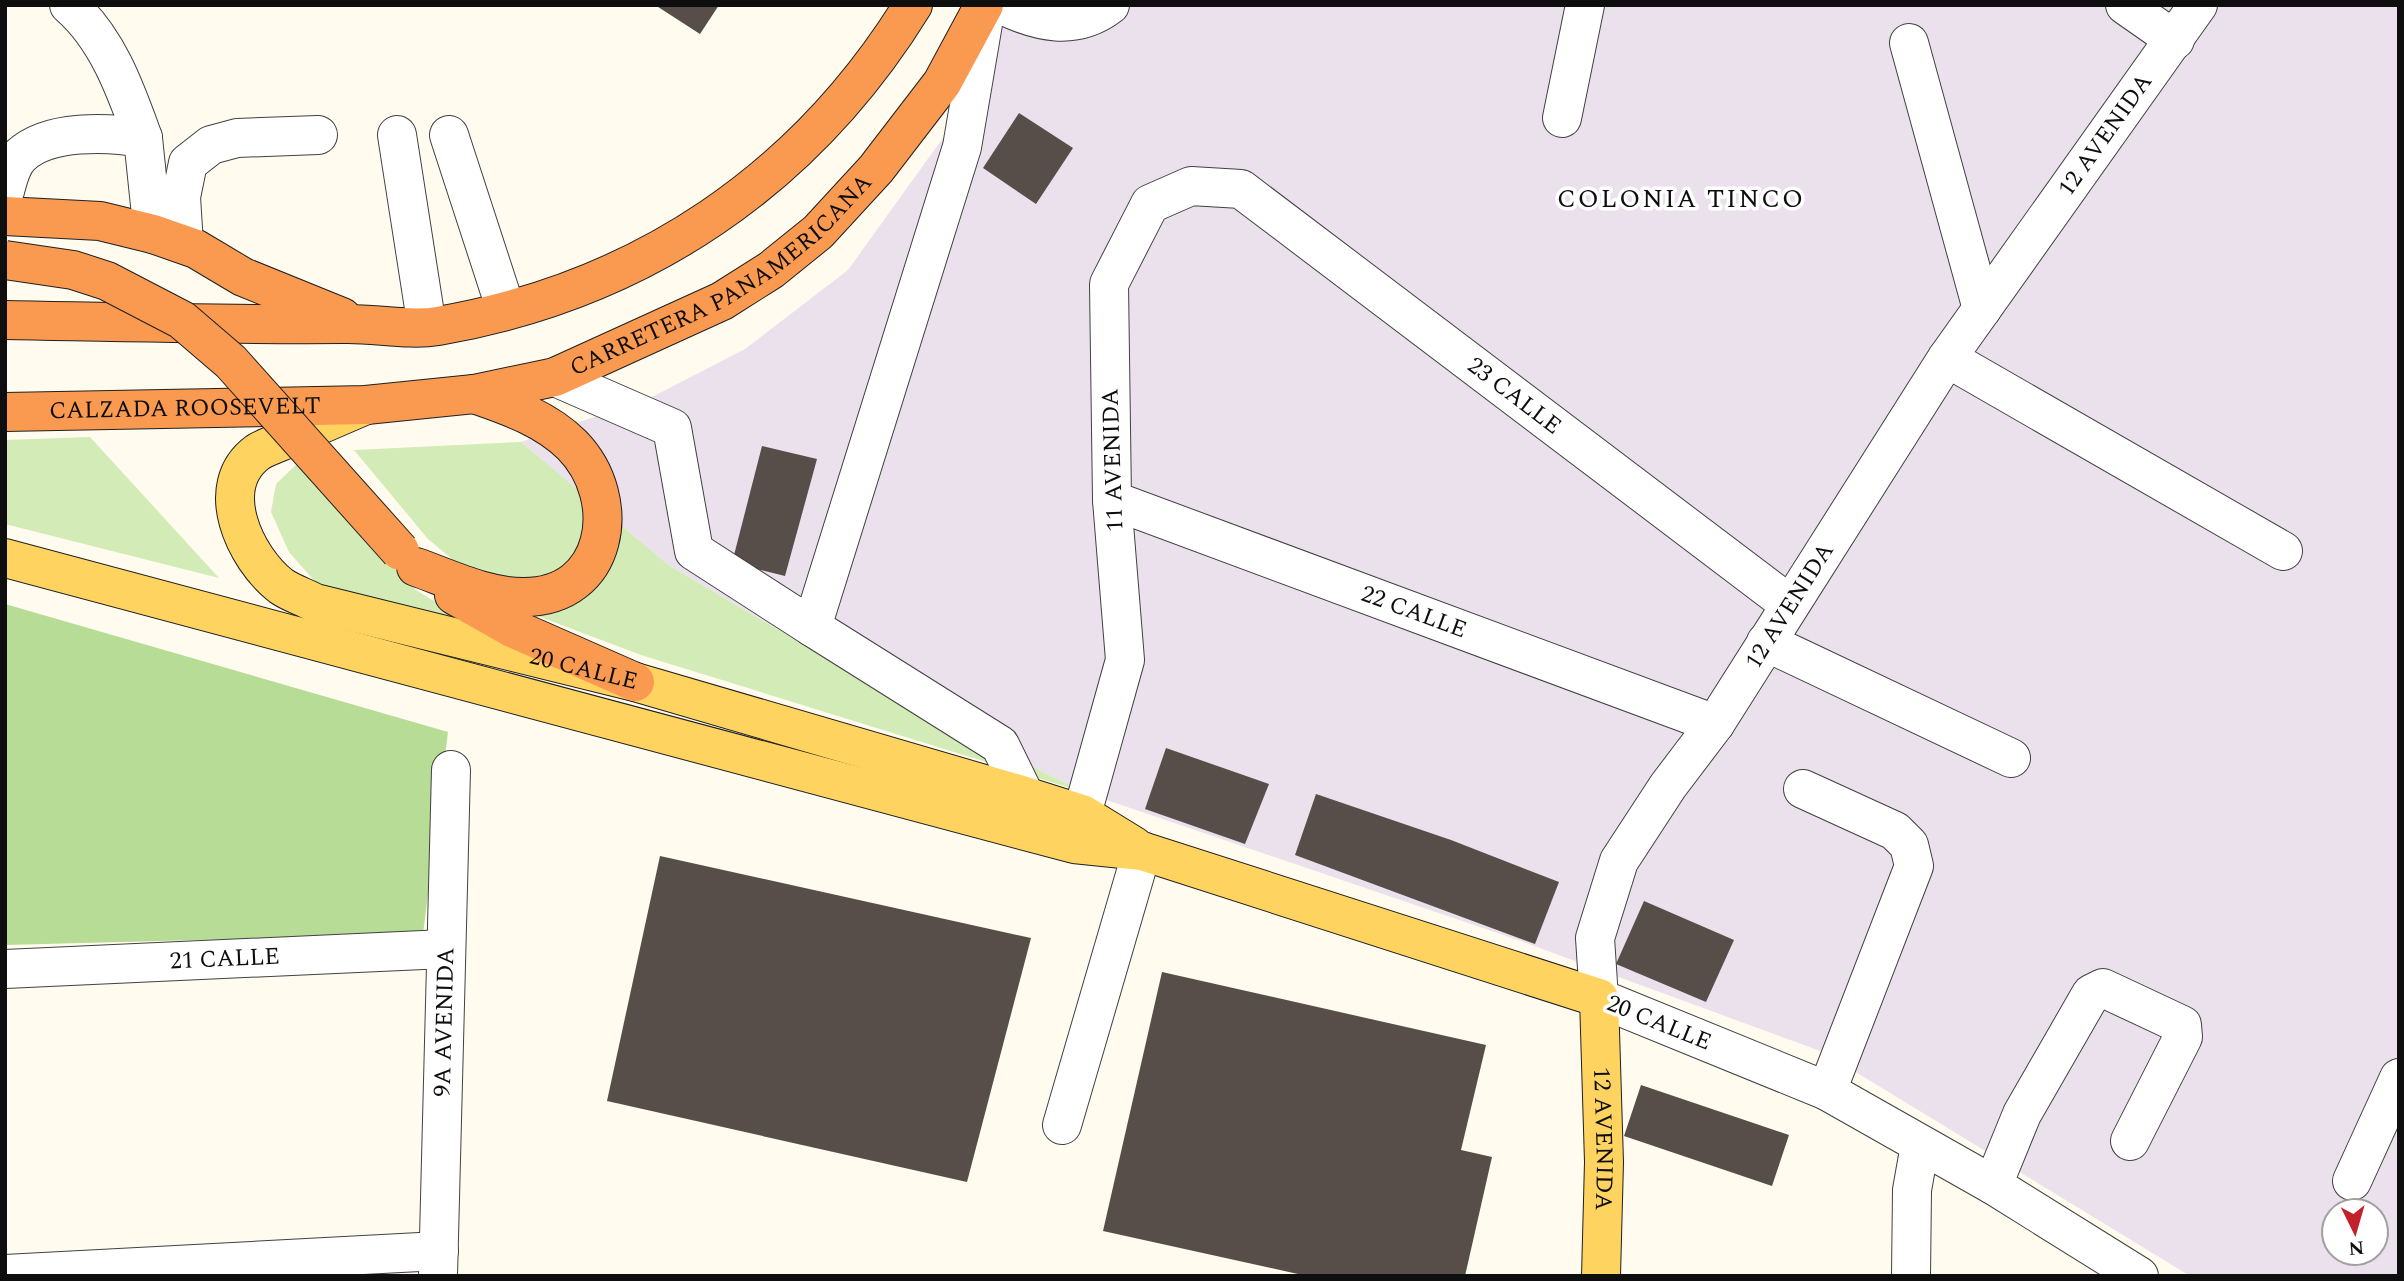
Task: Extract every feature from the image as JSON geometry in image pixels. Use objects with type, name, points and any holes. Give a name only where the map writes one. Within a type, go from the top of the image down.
[{"type":"highway","name":"CARRETERA PANAMERICANA","points":[[357,323],[427,327],[506,310],[604,277],[673,242],[720,215],[765,180],[847,99],[912,5]]},
{"type":"highway","name":"CARRETERA PANAMERICANA","points":[[366,405],[474,394],[555,377],[722,301],[771,270],[818,232],[876,169],[942,83],[985,5]]},
{"type":"highway","points":[[5,216],[100,221],[168,239],[243,277],[357,323]]},
{"type":"highway","points":[[5,260],[73,270],[107,281],[182,320],[231,362],[408,559],[449,592],[512,628],[635,682]]},
{"type":"highway","points":[[5,320],[253,325],[357,323]]},
{"type":"highway","points":[[408,559],[479,590],[534,596],[564,588],[580,575],[600,544],[604,503],[599,484],[573,446],[541,422],[474,394]]},
{"type":"highway","name":"CALZADA ROOSEVELT","points":[[5,412],[366,405]]},
{"type":"main road","name":"20 CALLE","points":[[366,405],[258,452],[243,467],[235,491],[236,513],[244,540],[257,561],[281,586],[314,603],[635,682],[1025,796],[1082,814],[1142,851]]},
{"type":"main road","name":"20 CALLE","points":[[5,558],[1074,844],[1142,851],[1598,998]]},
{"type":"main road","name":"12 AVENIDA","points":[[1598,998],[1604,1162],[1601,1276]]},
{"type":"street","points":[[69,5],[90,23],[125,90],[143,138],[168,239]]},
{"type":"street","points":[[812,627],[962,146],[985,5]]},
{"type":"street","points":[[1002,5],[1036,21],[1077,21],[1110,5]]},
{"type":"street","points":[[1562,118],[1585,5]]},
{"type":"street","points":[[2125,5],[2175,40]]},
{"type":"street","name":"12 AVENIDA","points":[[1598,998],[1595,938],[1619,861],[1668,786],[1715,724],[1947,358],[2198,5]]},
{"type":"street","points":[[1909,43],[1982,309]]},
{"type":"street","points":[[5,191],[9,174],[20,156],[44,142],[122,134],[143,138]]},
{"type":"street","points":[[168,239],[188,163],[211,145],[237,138],[318,135]]},
{"type":"street","points":[[397,135],[427,327]]},
{"type":"street","points":[[449,135],[506,310]]},
{"type":"street","name":"11 AVENIDA","points":[[1082,814],[1125,660],[1112,500],[1110,284],[1150,204],[1191,186],[1241,188]]},
{"type":"street","name":"23 CALLE","points":[[1241,188],[1790,604]]},
{"type":"street","points":[[1947,358],[2283,551]]},
{"type":"street","points":[[555,377],[672,428],[694,551],[1000,744],[1025,796]]},
{"type":"street","name":"22 CALLE","points":[[1112,500],[1715,724]]},
{"type":"street","points":[[1766,642],[2011,758]]},
{"type":"street","name":"9A AVENIDA","points":[[438,1264],[451,769]]},
{"type":"street","points":[[1803,789],[1895,831],[1909,845],[1914,866],[1828,1091]]},
{"type":"street","points":[[1062,1125],[1142,851]]},
{"type":"street","name":"21 CALLE","points":[[5,969],[445,949]]},
{"type":"street","points":[[1993,1185],[2022,1114],[2091,994],[2103,988],[2182,1025],[2183,1037],[2130,1141]]},
{"type":"street","name":"20 CALLE","points":[[1598,998],[1828,1091],[1993,1185],[2139,1276]]},
{"type":"street","points":[[2352,1181],[2399,1077]]},
{"type":"street","points":[[1911,1276],[1912,1189],[1920,1145]]},
{"type":"street","points":[[5,1274],[438,1264]]},
{"type":"shaded area","points":[[1006,5],[2399,5],[2399,1276],[2190,1276],[1823,1052],[1518,940],[1083,792],[860,678],[670,566],[521,442],[650,398],[745,349],[848,270],[968,103]]},
{"type":"green space","points":[[90,437],[219,578],[5,524],[5,440]]},
{"type":"green space","points":[[521,442],[670,566],[860,678],[1083,792],[641,655],[506,604],[428,539],[354,450]]},
{"type":"green space","points":[[299,462],[364,539],[416,590],[504,644],[324,592],[289,552],[271,512],[276,484]]},
{"type":"green space","points":[[5,604],[448,732],[423,934],[5,945]]},
{"type":"building","points":[[655,5],[719,5],[700,34]]},
{"type":"building","points":[[1019,113],[1073,148],[1036,204],[983,168]]},
{"type":"building","points":[[762,446],[817,459],[785,576],[732,563]]},
{"type":"building","points":[[1166,748],[1269,784],[1245,844],[1145,809]]},
{"type":"building","points":[[1316,794],[1451,840],[1559,882],[1535,944],[1295,855]]},
{"type":"building","points":[[660,856],[1031,938],[967,1182],[607,1101]]},
{"type":"building","points":[[1644,901],[1734,940],[1706,1002],[1616,964]]},
{"type":"building","points":[[1162,972],[1486,1045],[1461,1150],[1492,1157],[1465,1276],[1307,1276],[1103,1231]]},
{"type":"building","points":[[1641,1085],[1789,1135],[1772,1186],[1624,1136]]},
{"type":"district","name":"COLONIA TINCO","points":[[1681,199]]}]
